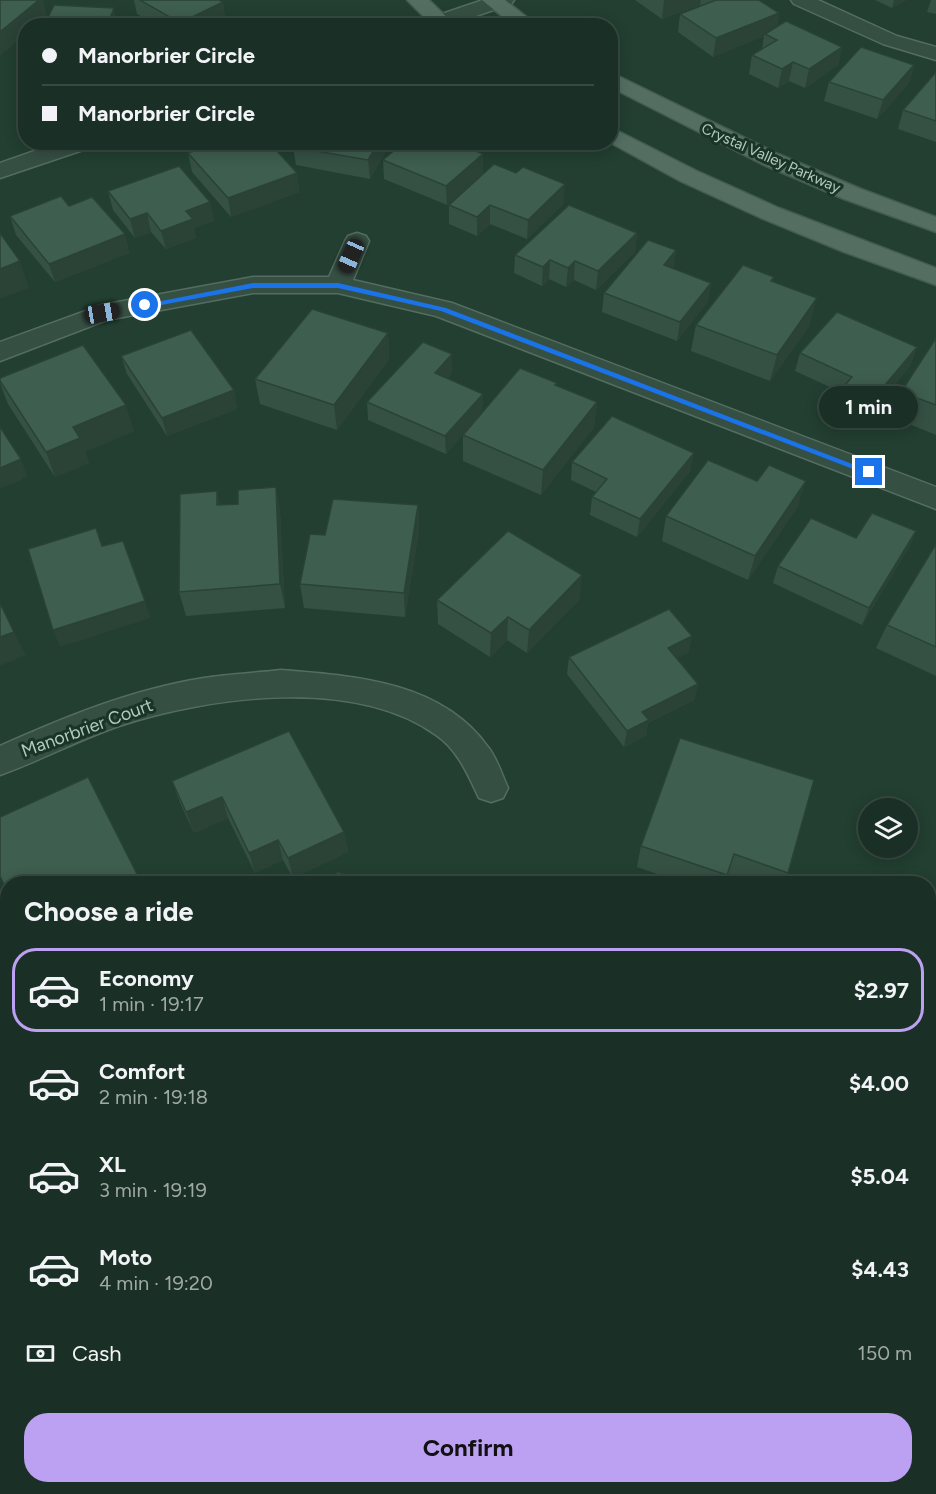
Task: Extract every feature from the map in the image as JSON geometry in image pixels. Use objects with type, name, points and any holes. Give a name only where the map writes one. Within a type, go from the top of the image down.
[{"type":"main road","points":[[417,0],[432,18]]},
{"type":"main road","points":[[497,0],[518,18]]},
{"type":"main road","name":"Crystal Valley Parkway","points":[[618,83],[672,113],[748,150],[824,183],[936,225]]},
{"type":"main road","points":[[618,138],[706,183],[787,219],[879,257],[936,277]]},
{"type":"street","points":[[452,18],[497,0]]},
{"type":"street","points":[[801,0],[890,40],[936,54]]},
{"type":"street","points":[[0,171],[61,150]]},
{"type":"street","points":[[338,285],[357,241]]},
{"type":"street","points":[[0,352],[102,313],[253,285],[338,285],[443,309],[936,498]]},
{"type":"street","name":"Manorbrier Court","points":[[0,761],[53,737],[120,712],[203,690],[281,683],[361,690],[412,705],[448,726],[477,757],[491,788]]},
{"type":"building","points":[[0,0],[39,0],[0,32]]},
{"type":"building","points":[[140,0],[219,0],[223,2],[190,18],[171,18]]},
{"type":"building","points":[[716,0],[759,0],[779,13],[716,38],[680,14]]},
{"type":"building","points":[[54,5],[114,8],[110,18],[48,18]]},
{"type":"building","points":[[786,21],[842,47],[809,69],[793,62],[782,69],[752,55],[777,40],[765,34]]},
{"type":"building","points":[[861,47],[914,65],[883,100],[829,82]]},
{"type":"building","points":[[936,72],[936,121],[903,110]]},
{"type":"building","points":[[196,150],[276,150],[297,173],[228,198],[188,153]]},
{"type":"building","points":[[310,150],[374,150],[368,160]]},
{"type":"building","points":[[395,150],[473,150],[483,154],[446,186],[383,160]]},
{"type":"building","points":[[494,164],[516,173],[523,167],[565,184],[528,220],[490,205],[477,217],[449,205]]},
{"type":"building","points":[[179,166],[210,202],[186,211],[193,219],[161,231],[147,213],[130,219],[108,191]]},
{"type":"building","points":[[61,196],[69,206],[92,197],[125,234],[49,264],[10,216]]},
{"type":"building","points":[[569,205],[637,233],[598,271],[575,261],[568,268],[550,260],[543,267],[515,255]]},
{"type":"building","points":[[0,233],[20,261],[0,269]]},
{"type":"building","points":[[648,240],[676,250],[664,265],[711,283],[680,322],[604,293]]},
{"type":"building","points":[[743,265],[774,277],[771,281],[817,298],[777,355],[696,325]]},
{"type":"building","points":[[312,309],[388,333],[334,405],[255,379]]},
{"type":"building","points":[[837,312],[917,347],[874,398],[845,385],[852,377],[800,353]]},
{"type":"building","points":[[191,330],[234,390],[162,418],[121,356]]},
{"type":"building","points":[[936,338],[936,405],[901,392]]},
{"type":"building","points":[[423,342],[452,354],[435,373],[483,394],[445,436],[367,402]]},
{"type":"building","points":[[83,345],[126,405],[73,427],[80,438],[46,452],[0,378]]},
{"type":"building","points":[[520,368],[597,402],[543,470],[463,435]]},
{"type":"building","points":[[612,416],[694,453],[640,519],[592,497],[607,479],[572,462]]},
{"type":"building","points":[[0,427],[21,459],[0,468]]},
{"type":"building","points":[[708,460],[757,481],[769,465],[806,481],[755,556],[666,516]]},
{"type":"building","points":[[276,487],[280,584],[179,592],[180,494],[217,491],[217,505],[238,504],[238,490]]},
{"type":"building","points":[[333,499],[418,505],[404,593],[300,584],[310,534],[325,535]]},
{"type":"building","points":[[872,513],[916,531],[869,608],[778,566],[811,518],[856,538]]},
{"type":"building","points":[[96,528],[102,546],[123,541],[145,601],[53,630],[28,549]]},
{"type":"building","points":[[508,531],[582,575],[529,630],[508,617],[491,633],[437,600]]},
{"type":"building","points":[[936,544],[936,647],[887,625]]},
{"type":"building","points":[[0,603],[14,632],[0,637]]},
{"type":"building","points":[[669,609],[692,636],[668,648],[698,684],[642,712],[649,720],[627,731],[569,657]]},
{"type":"building","points":[[289,731],[344,832],[288,858],[278,840],[249,853],[222,797],[186,812],[172,781]]},
{"type":"building","points":[[680,738],[814,780],[788,873],[734,854],[727,875],[641,846]]},
{"type":"building","points":[[88,777],[138,876],[0,876],[0,817]]},
{"type":"building","points":[[337,872],[349,876],[335,876]]},
{"type":"route","points":[[145,305],[253,285],[338,285],[443,309],[869,472]]}]
